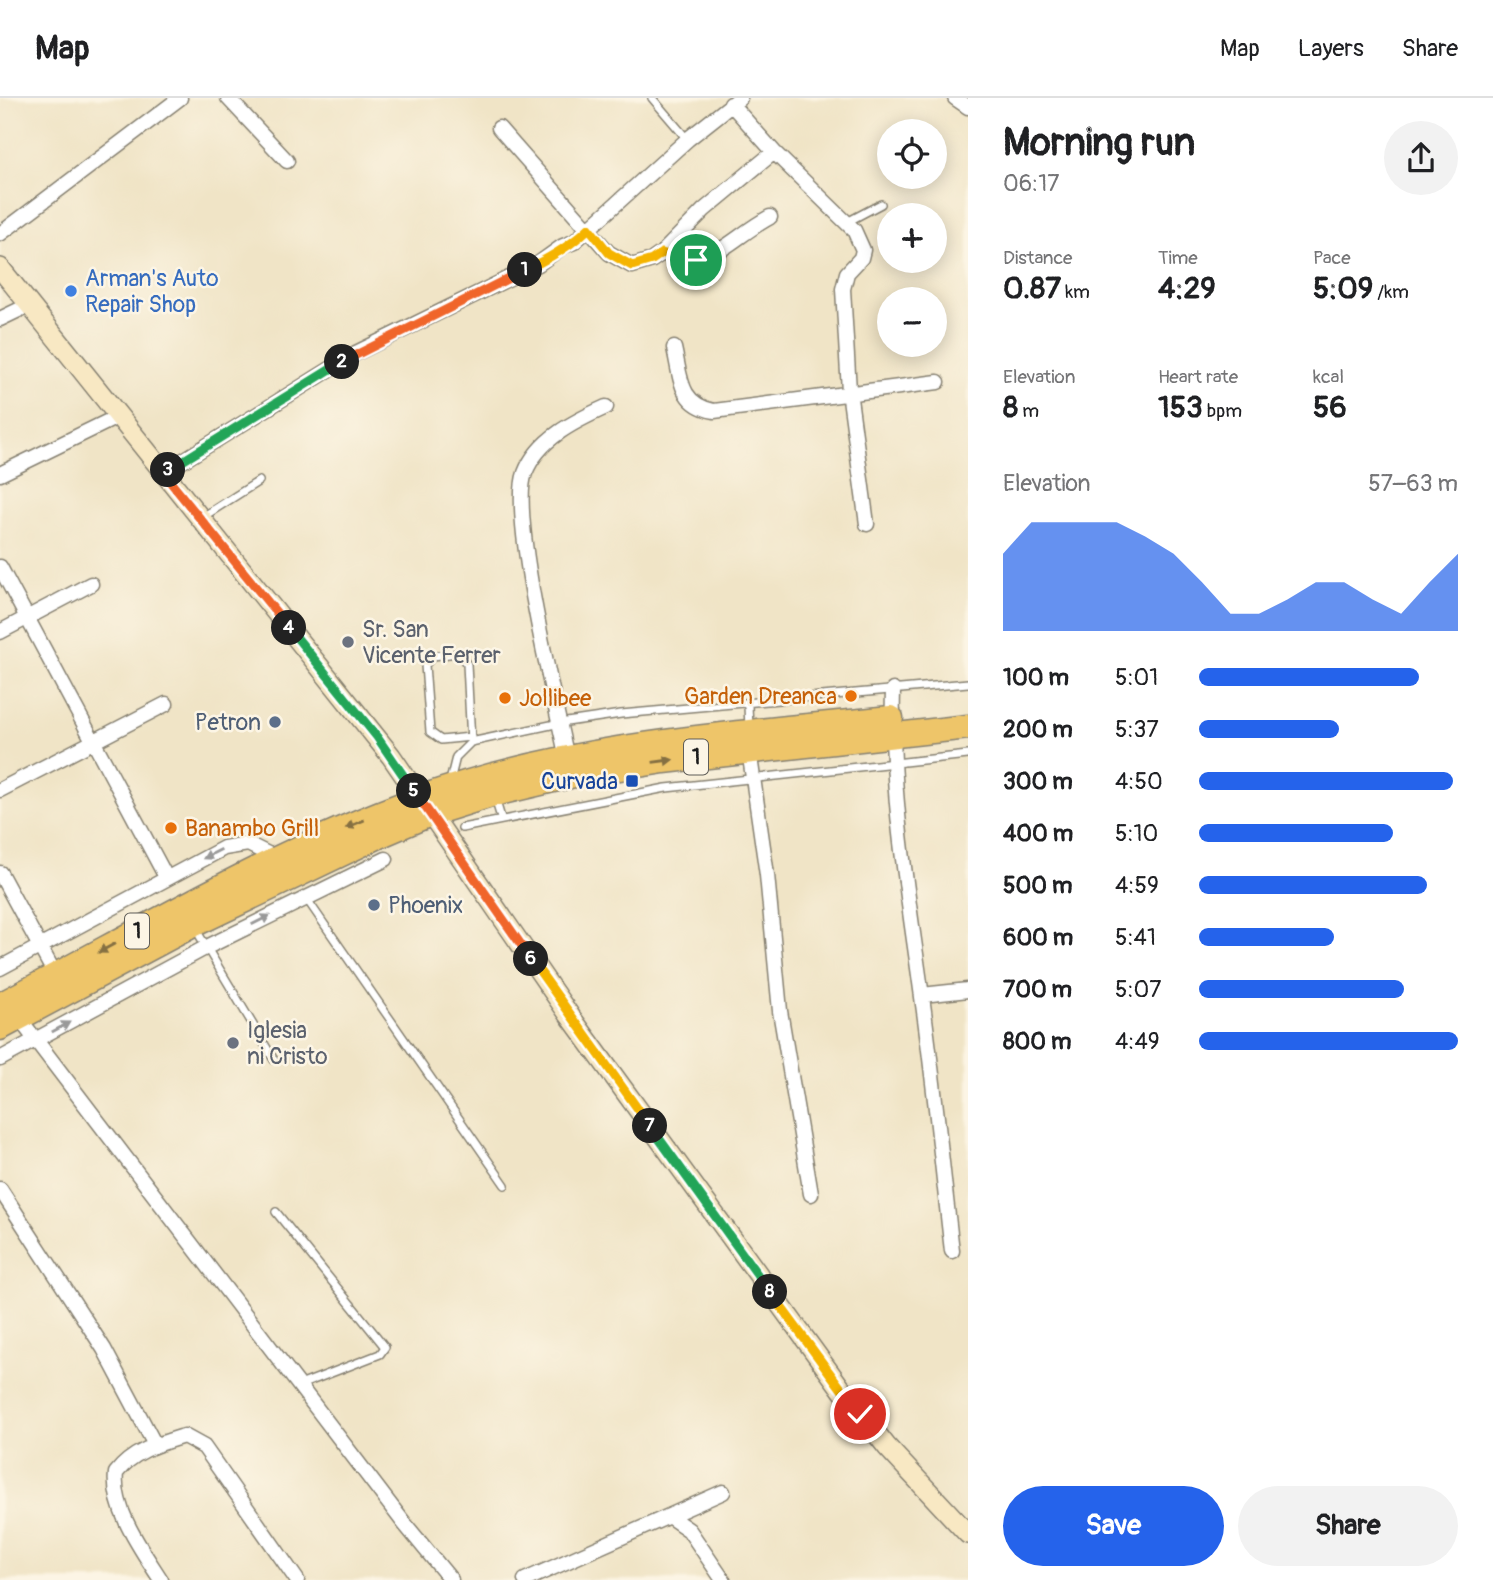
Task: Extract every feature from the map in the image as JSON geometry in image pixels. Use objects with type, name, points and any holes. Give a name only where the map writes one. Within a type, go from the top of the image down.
[{"type":"highway","name":"1","points":[[6,1017],[56,976],[188,916],[337,869],[383,847],[424,806],[449,789],[567,759],[892,726],[968,710]]},
{"type":"highway","name":"1","points":[[892,726],[968,727]]},
{"type":"highway","name":"1","points":[[6,1017],[188,916],[274,858],[424,806],[749,741]]},
{"type":"main road","points":[[0,268],[377,737],[570,1016],[848,1399],[887,1447],[968,1534]]},
{"type":"street","points":[[0,234],[180,98]]},
{"type":"street","points":[[228,98],[287,161]]},
{"type":"street","points":[[955,98],[968,107]]},
{"type":"street","points":[[163,473],[356,353],[538,264],[563,246],[574,242],[688,139],[735,101],[774,152],[847,222],[863,250],[862,258],[847,273],[843,289],[849,391],[867,524]]},
{"type":"street","points":[[499,128],[609,253],[632,266],[652,260],[662,253],[705,210],[774,152]]},
{"type":"street","points":[[662,253],[685,260],[712,255],[770,217]]},
{"type":"street","points":[[0,320],[29,305]]},
{"type":"street","points":[[674,348],[684,391],[691,402],[700,408],[714,411],[849,391],[867,393],[938,382]]},
{"type":"street","points":[[567,759],[530,570],[521,489],[524,474],[545,444],[586,416],[606,407]]},
{"type":"street","points":[[0,474],[119,416]]},
{"type":"street","points":[[0,567],[166,877]]},
{"type":"street","points":[[0,632],[91,584]]},
{"type":"street","points":[[893,690],[892,726],[901,858],[922,995],[952,1251]]},
{"type":"street","points":[[0,790],[96,743],[166,704]]},
{"type":"street","points":[[749,741],[780,1011],[811,1194]]},
{"type":"street","points":[[0,968],[166,877],[236,844],[248,844],[274,858]]},
{"type":"street","points":[[0,1059],[205,948],[306,897],[337,869]]},
{"type":"street","points":[[0,873],[56,976]]},
{"type":"street","points":[[922,995],[968,990]]},
{"type":"street","points":[[6,1017],[35,1042],[451,1580]]},
{"type":"street","points":[[0,1189],[104,1349],[155,1445]]},
{"type":"street","points":[[161,1580],[122,1511],[115,1484],[116,1473],[125,1461],[155,1445],[184,1436],[205,1447],[297,1580]]},
{"type":"street","points":[[535,1578],[723,1492]]},
{"type":"street","points":[[670,1517],[690,1530],[723,1580]]},
{"type":"lane","points":[[652,98],[688,139]]},
{"type":"lane","points":[[847,222],[877,206]]},
{"type":"lane","points":[[200,518],[259,481]]},
{"type":"lane","points":[[449,789],[456,757],[471,739],[467,664],[457,653],[433,656],[425,665],[430,732],[441,740],[471,739],[633,713],[748,705],[968,682]]},
{"type":"lane","points":[[748,705],[749,741]]},
{"type":"lane","points":[[462,828],[501,818],[654,790],[968,755]]},
{"type":"lane","points":[[494,794],[501,818]]},
{"type":"lane","points":[[306,897],[505,1185]]},
{"type":"lane","points":[[188,916],[274,1059]]},
{"type":"lane","points":[[276,1212],[385,1348],[380,1354],[300,1385]]},
{"type":"place","name":"Arman's Auto Repair Shop","points":[[71,291]]},
{"type":"place","name":"Sr. San Vicente Ferrer","points":[[348,642]]},
{"type":"place","name":"Garden Dreanca","points":[[851,696]]},
{"type":"place","name":"Jollibee","points":[[505,698]]},
{"type":"place","name":"Petron","points":[[275,722]]},
{"type":"place","name":"Curvada","points":[[632,781]]},
{"type":"place","name":"Banambo Grill","points":[[171,828]]},
{"type":"place","name":"Phoenix","points":[[374,905]]},
{"type":"place","name":"Iglesia ni Cristo","points":[[233,1043]]},
{"type":"route","points":[[696,260],[685,260],[662,253],[652,260],[632,266],[609,253],[589,228],[574,242],[563,246],[538,264],[356,353],[163,473],[377,737],[570,1016],[860,1414]]}]
